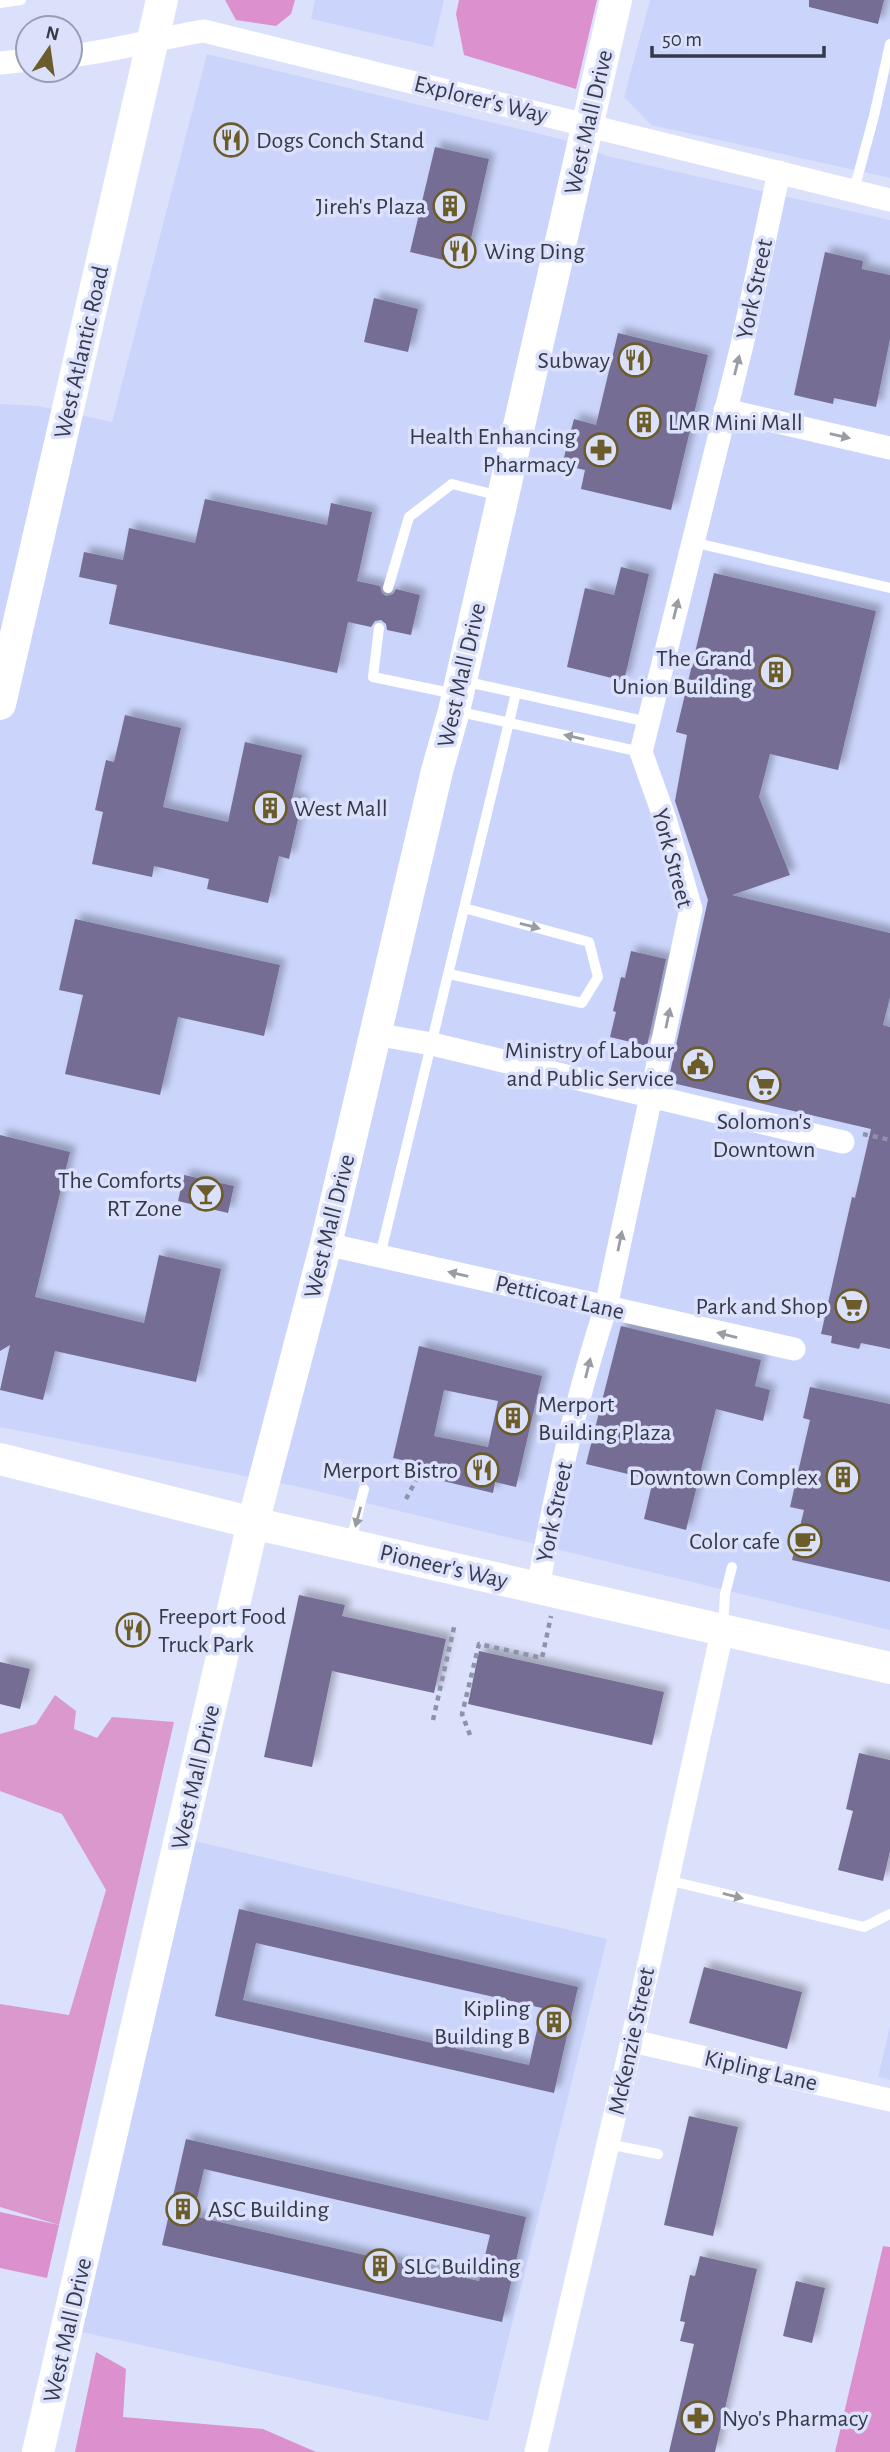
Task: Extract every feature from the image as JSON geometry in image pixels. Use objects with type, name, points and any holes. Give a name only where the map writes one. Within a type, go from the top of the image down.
[{"type":"street","name":"West Atlantic Road","points":[[0,704],[162,0]]},
{"type":"street","name":"West Mall Drive","points":[[38,2452],[253,1523],[326,1244],[457,695],[616,0]]},
{"type":"street","name":"Explorer's Way","points":[[84,54],[204,31],[890,200]]},
{"type":"street","name":"York Street","points":[[548,1590],[548,1529],[592,1352],[606,1307],[691,909],[665,819],[641,752],[742,345],[779,172]]},
{"type":"street","points":[[726,410],[890,448]]},
{"type":"street","points":[[374,1034],[432,1044],[843,1142]]},
{"type":"street","name":"Petticoat Lane","points":[[326,1244],[794,1349]]},
{"type":"street","name":"Pioneer's Way","points":[[0,1459],[253,1523],[890,1668]]},
{"type":"street","name":"McKenzie Street","points":[[536,2452],[632,2040],[723,1628]]},
{"type":"street","name":"Kipling Lane","points":[[632,2040],[890,2100]]},
{"type":"lane","points":[[0,3],[21,0]]},
{"type":"lane","points":[[853,190],[874,116],[890,44]]},
{"type":"lane","points":[[388,588],[409,517],[452,484],[502,496]]},
{"type":"lane","points":[[692,542],[890,588]]},
{"type":"lane","points":[[379,628],[373,677],[457,695],[516,693],[648,722]]},
{"type":"lane","points":[[380,1256],[516,693]]},
{"type":"lane","points":[[457,695],[510,723],[641,752]]},
{"type":"lane","points":[[449,974],[582,1003],[598,977],[589,942],[464,908]]},
{"type":"lane","points":[[350,1545],[364,1489]]},
{"type":"lane","points":[[723,1628],[725,1594],[732,1567]]},
{"type":"lane","points":[[667,1880],[864,1927],[890,1914]]},
{"type":"lane","points":[[608,2144],[658,2154]]},
{"type":"path","points":[[406,1499],[424,1465]]},
{"type":"path","points":[[470,1735],[462,1714],[479,1644],[542,1658],[548,1590]]},
{"type":"path","points":[[432,1720],[455,1623]]},
{"type":"shaded area","points":[[225,0],[295,0],[291,14],[276,26],[236,20]]},
{"type":"shaded area","points":[[315,0],[444,0],[433,47],[311,19]]},
{"type":"shaded area","points":[[459,0],[597,0],[576,89],[464,55],[456,14]]},
{"type":"shaded area","points":[[650,0],[890,0],[890,178],[651,125],[624,97]]},
{"type":"shaded area","points":[[207,54],[565,140],[607,156],[890,220],[890,1630],[304,1488],[0,1427],[0,404],[39,406],[112,422]]},
{"type":"shaded area","points":[[55,1695],[76,1711],[74,1729],[97,1738],[112,1717],[174,1722],[59,2225],[0,2207],[0,2004],[69,2015],[106,1890],[62,1814],[0,1791],[0,1734],[36,1724]]},
{"type":"shaded area","points":[[182,1838],[607,1939],[488,2421],[68,2329]]},
{"type":"shaded area","points":[[890,2026],[890,2080],[878,2077]]},
{"type":"shaded area","points":[[0,2212],[59,2225],[47,2278],[0,2268]]},
{"type":"shaded area","points":[[883,2246],[890,2247],[890,2452],[835,2452]]},
{"type":"shaded area","points":[[96,2352],[126,2369],[123,2417],[263,2429],[316,2452],[75,2452]]},
{"type":"building","points":[[809,0],[884,0],[878,24],[809,7]]},
{"type":"building","name":"Jireh's Plaza","points":[[435,147],[489,159],[465,265],[410,252]]},
{"type":"building","points":[[825,252],[863,261],[862,269],[890,275],[890,339],[876,407],[834,398],[833,404],[794,395]]},
{"type":"building","points":[[374,298],[418,309],[408,352],[364,342]]},
{"type":"building","name":"LMR Mini Mall","points":[[618,333],[708,355],[671,510],[581,489],[585,470],[562,465],[574,419],[596,425]]},
{"type":"building","points":[[205,499],[327,525],[331,503],[372,512],[357,581],[380,586],[386,596],[393,594],[396,589],[420,595],[411,635],[387,630],[386,624],[381,620],[375,621],[371,627],[348,622],[337,673],[109,624],[117,585],[79,577],[84,552],[123,560],[129,528],[195,543]]},
{"type":"building","points":[[621,567],[649,574],[624,681],[567,667],[585,588],[614,595]]},
{"type":"building","points":[[714,573],[876,611],[838,770],[770,754],[759,797],[790,875],[732,895],[890,933],[890,997],[883,1025],[890,1027],[890,1349],[861,1343],[859,1349],[831,1343],[832,1336],[821,1334],[852,1197],[855,1198],[871,1129],[668,1082],[708,900],[675,801],[687,735],[676,732]]},
{"type":"building","name":"West Mall","points":[[125,715],[181,728],[163,807],[228,822],[245,742],[302,755],[292,799],[302,801],[289,859],[279,856],[268,903],[207,889],[209,879],[154,866],[152,877],[92,864],[103,812],[95,810],[106,760],[114,762]]},
{"type":"building","points":[[75,919],[280,965],[264,1036],[178,1017],[160,1095],[65,1074],[83,995],[59,990]]},
{"type":"building","points":[[631,951],[666,959],[647,1046],[610,1037],[621,977],[625,978]]},
{"type":"building","points":[[0,1135],[70,1152],[35,1297],[144,1323],[159,1255],[221,1269],[196,1382],[55,1351],[43,1400],[0,1390],[10,1345],[0,1351]]},
{"type":"building","name":"The Comforts RT Zone","points":[[184,1175],[234,1186],[228,1213],[178,1201]]},
{"type":"building","points":[[621,1326],[761,1360],[755,1386],[770,1390],[763,1421],[716,1409],[686,1530],[644,1519],[653,1480],[586,1464]]},
{"type":"building","name":"Merport Building Plaza","points":[[419,1346],[542,1376],[516,1487],[495,1482],[493,1493],[422,1476],[424,1465],[393,1458]],"holes":[[[444,1390],[498,1401],[488,1447],[434,1436]]]},
{"type":"building","name":"Downtown Complex","points":[[810,1387],[890,1404],[890,1582],[792,1560],[804,1510],[790,1507],[810,1420],[803,1418]]},
{"type":"building","points":[[299,1595],[345,1605],[342,1616],[446,1639],[434,1693],[332,1671],[312,1767],[264,1757]]},
{"type":"building","points":[[479,1651],[664,1692],[652,1745],[468,1704]]},
{"type":"building","points":[[0,1662],[30,1669],[20,1709],[0,1704]]},
{"type":"building","points":[[859,1753],[890,1760],[890,1851],[883,1881],[838,1870],[853,1811],[846,1809]]},
{"type":"building","points":[[239,1909],[578,1987],[554,2093],[215,2016]],"holes":[[[256,1943],[542,2008],[529,2065],[243,2000]]]},
{"type":"building","points":[[704,1967],[802,1992],[787,2049],[689,2023]]},
{"type":"building","points":[[689,2116],[738,2127],[713,2236],[664,2225]]},
{"type":"building","points":[[186,2139],[526,2217],[502,2322],[162,2245]],"holes":[[[204,2169],[490,2235],[479,2281],[193,2216]]]},
{"type":"building","points":[[700,2256],[757,2269],[715,2452],[669,2452],[694,2344],[680,2341],[685,2322],[680,2321],[690,2275],[695,2276]]},
{"type":"building","points":[[796,2281],[825,2288],[812,2343],[783,2336]]},
{"type":"place","name":"Dogs Conch Stand","points":[[231,140]]},
{"type":"place","name":"Jireh's Plaza","points":[[450,206]]},
{"type":"place","name":"Wing Ding","points":[[459,251]]},
{"type":"place","name":"Subway","points":[[635,360]]},
{"type":"place","name":"LMR Mini Mall","points":[[644,422]]},
{"type":"place","name":"Health Enhancing Pharmacy","points":[[601,450]]},
{"type":"place","name":"The Grand Union Building","points":[[776,672]]},
{"type":"place","name":"West Mall","points":[[270,808]]},
{"type":"place","name":"Ministry of Labour and Public Service","points":[[698,1064]]},
{"type":"place","name":"Solomon's Downtown","points":[[764,1085]]},
{"type":"place","name":"The Comforts RT Zone","points":[[206,1194]]},
{"type":"place","name":"Park and Shop","points":[[852,1306]]},
{"type":"place","name":"Merport Building Plaza","points":[[513,1418]]},
{"type":"place","name":"Merport Bistro","points":[[482,1470]]},
{"type":"place","name":"Downtown Complex","points":[[843,1477]]},
{"type":"place","name":"Color cafe","points":[[805,1541]]},
{"type":"place","name":"Freeport Food Truck Park","points":[[133,1630]]},
{"type":"place","name":"Kipling Building B","points":[[554,2022]]},
{"type":"place","name":"ASC Building","points":[[183,2209]]},
{"type":"place","name":"SLC Building","points":[[380,2266]]},
{"type":"place","name":"Nyo's Pharmacy","points":[[698,2418]]}]
